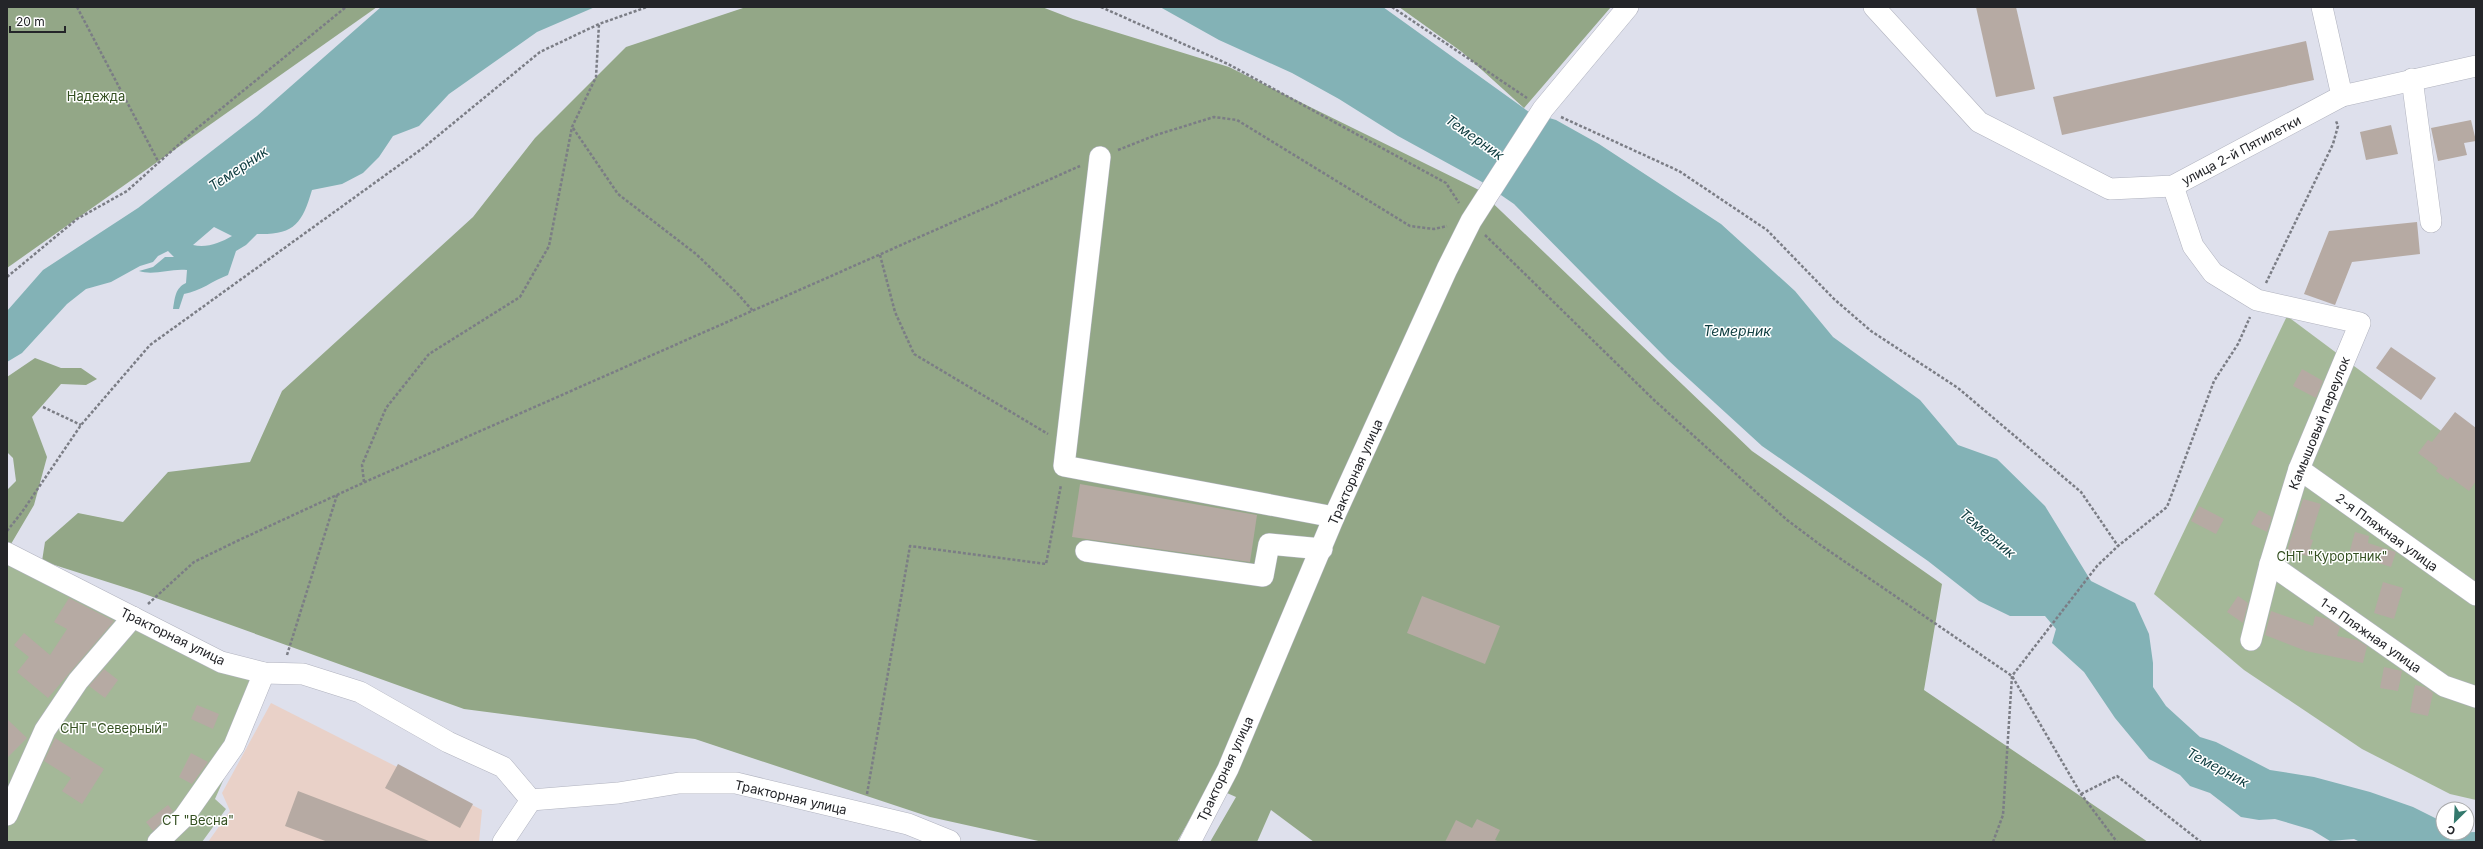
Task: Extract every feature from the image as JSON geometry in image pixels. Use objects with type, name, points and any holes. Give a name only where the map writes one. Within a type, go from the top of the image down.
[{"type":"street","points":[[1542,111],[1628,7]]},
{"type":"street","name":"улица 2-й Пятилетки","points":[[1874,7],[1979,122],[2110,189],[2173,186],[2336,99],[2412,79],[2476,66]]},
{"type":"street","points":[[2322,7],[2336,99]]},
{"type":"street","points":[[2412,79],[2431,222]]},
{"type":"street","name":"Тракторная улица","points":[[1190,842],[1228,770],[1322,549],[1334,517],[1446,269],[1471,221],[1542,111]]},
{"type":"street","points":[[1100,157],[1064,466],[1334,517]]},
{"type":"street","points":[[2173,186],[2193,246],[2213,273],[2258,300]]},
{"type":"street","name":"Камышовый переулок","points":[[2251,640],[2270,564],[2299,469],[2360,323],[2258,300]]},
{"type":"street","name":"2-я Пляжная улица","points":[[2299,469],[2476,595]]},
{"type":"street","points":[[1086,551],[1263,576],[1269,544],[1322,549]]},
{"type":"street","name":"Тракторная улица","points":[[7,553],[221,662],[273,673],[303,674],[360,692],[448,742],[503,767],[532,800],[618,793],[679,783],[736,783],[908,824],[949,842],[955,842]]},
{"type":"street","name":"1-я Пляжная улица","points":[[2270,564],[2444,686],[2476,696]]},
{"type":"street","points":[[7,815],[11,788],[49,724],[78,681],[133,617]]},
{"type":"street","points":[[158,842],[184,817],[234,746],[273,673]]},
{"type":"street","points":[[503,842],[532,800]]},
{"type":"path","points":[[77,7],[159,163]]},
{"type":"path","points":[[7,277],[77,219],[127,191],[346,7]]},
{"type":"path","points":[[7,531],[22,512],[81,425],[150,344],[423,148],[540,52],[599,24],[647,7]]},
{"type":"path","points":[[1101,7],[1228,64],[1446,183],[1471,221],[1654,400],[1787,520],[1846,563],[2012,676],[2081,794],[2117,842]]},
{"type":"path","points":[[1392,7],[1542,111],[1679,171],[1767,230],[1834,299],[1871,331],[1958,388],[2081,492],[2118,546]]},
{"type":"path","points":[[364,482],[362,465],[386,408],[429,354],[520,297],[548,246],[572,127],[596,77],[599,24]]},
{"type":"path","points":[[1993,842],[2003,815],[2012,676],[2097,566],[2118,546],[2167,508],[2214,381],[2238,344],[2334,144],[2338,126],[2336,99]]},
{"type":"path","points":[[133,617],[194,562],[337,494],[753,312],[1100,157],[1156,135],[1214,117],[1237,120],[1410,226],[1434,228],[1471,221]]},
{"type":"path","points":[[572,127],[618,194],[696,254],[737,293],[753,312]]},
{"type":"path","points":[[880,255],[895,312],[914,354],[1067,446]]},
{"type":"path","points":[[43,407],[81,425]]},
{"type":"path","points":[[863,813],[910,546],[1046,564],[1064,466]]},
{"type":"path","points":[[273,673],[337,494]]},
{"type":"path","points":[[2081,794],[2117,776],[2200,842]]},
{"type":"shaded area","points":[[271,703],[482,810],[479,842],[208,842],[230,811],[222,793]]},
{"type":"green space","name":"Надежда","points":[[7,7],[377,7],[7,268]]},
{"type":"green space","points":[[746,7],[1042,7],[1073,19],[1229,67],[1479,190],[1752,451],[1942,584],[1924,690],[2148,842],[1314,842],[1271,810],[1257,842],[1210,842],[1236,797],[1209,785],[1177,842],[1043,842],[930,817],[695,739],[464,709],[139,592],[42,561],[45,542],[78,513],[123,522],[168,472],[250,462],[282,391],[473,217],[535,138],[626,47]]},
{"type":"green space","points":[[1399,7],[1611,7],[1524,108],[1462,52]]},
{"type":"green space","name":"СНТ \"Курортник\"","points":[[2287,316],[2476,457],[2476,800],[2450,794],[2362,749],[2244,670],[2154,594]]},
{"type":"green space","points":[[35,358],[61,368],[81,368],[97,379],[86,385],[61,384],[32,417],[47,457],[34,505],[11,544],[7,542],[7,490],[16,481],[13,458],[7,452],[7,377]]},
{"type":"green space","name":"СНТ \"Северный\"","points":[[7,548],[258,680],[237,749],[215,799],[226,809],[202,842],[7,842]]},
{"type":"water","name":"Темерник","points":[[381,7],[595,7],[537,32],[449,94],[419,126],[393,136],[379,157],[363,173],[342,184],[312,190],[304,211],[295,225],[280,232],[257,234],[246,245],[236,251],[228,275],[196,291],[184,294],[179,309],[173,309],[175,297],[182,285],[186,283],[187,270],[151,273],[139,271],[153,267],[165,257],[174,257],[168,251],[158,256],[153,262],[140,266],[111,282],[86,289],[67,304],[22,353],[7,362],[7,311],[43,270],[138,208],[257,116]],"holes":[[[214,227],[232,236],[213,244],[203,246],[193,245]]]},
{"type":"water","name":"Темерник","points":[[1160,7],[1383,7],[1529,112],[1556,120],[1599,144],[1721,224],[1795,291],[1833,337],[1920,400],[1958,445],[1997,459],[2045,506],[2091,581],[2135,603],[2149,634],[2153,663],[2153,687],[2166,706],[2200,737],[2216,742],[2270,770],[2314,777],[2370,792],[2413,807],[2435,818],[2435,841],[2475,841],[2476,832],[2476,842],[2360,842],[2354,839],[2330,841],[2312,830],[2275,819],[2259,820],[2241,817],[2210,793],[2190,786],[2180,775],[2149,759],[2115,718],[2084,672],[2052,643],[2056,629],[2045,616],[2010,616],[1979,601],[1928,561],[1762,446],[1668,360],[1514,204],[1482,182],[1398,136],[1339,99],[1292,73],[1219,40]]},
{"type":"building","points":[[1976,7],[2016,7],[2035,89],[1996,97]]},
{"type":"building","points":[[2306,41],[2314,80],[2062,135],[2053,97]]},
{"type":"building","points":[[2471,120],[2476,141],[2464,143],[2467,155],[2438,161],[2431,128]]},
{"type":"building","points":[[2391,125],[2398,154],[2366,160],[2360,132]]},
{"type":"building","points":[[2417,222],[2420,254],[2352,262],[2335,305],[2304,294],[2329,231]]},
{"type":"building","points":[[2391,347],[2436,378],[2421,400],[2376,368]]},
{"type":"building","points":[[2302,369],[2323,381],[2316,398],[2293,386]]},
{"type":"building","points":[[2455,412],[2476,428],[2476,481],[2469,491],[2450,477],[2448,480],[2436,471],[2438,468],[2418,453],[2428,440],[2432,442]]},
{"type":"building","points":[[1080,484],[1257,515],[1250,562],[1072,537]]},
{"type":"building","points":[[2303,499],[2321,504],[2310,539],[2313,540],[2308,556],[2287,551]]},
{"type":"building","points":[[2199,506],[2224,519],[2216,534],[2191,521]]},
{"type":"building","points":[[2259,510],[2272,517],[2267,532],[2251,524]]},
{"type":"building","points":[[2355,532],[2369,536],[2368,543],[2396,552],[2391,567],[2349,554]]},
{"type":"building","points":[[2383,582],[2403,588],[2394,619],[2374,613]]},
{"type":"building","points":[[1422,596],[1500,626],[1485,664],[1407,633]]},
{"type":"building","points":[[2238,596],[2248,603],[2243,623],[2227,612]]},
{"type":"building","points":[[69,598],[114,621],[48,698],[17,672],[29,657],[14,645],[24,633],[50,655],[67,629],[54,622]]},
{"type":"building","points":[[2271,611],[2313,626],[2315,616],[2328,619],[2340,627],[2337,636],[2357,640],[2367,646],[2363,663],[2306,651],[2265,635]]},
{"type":"building","points":[[2384,667],[2402,671],[2398,691],[2380,688]]},
{"type":"building","points":[[104,669],[118,680],[105,698],[89,686]]},
{"type":"building","points":[[2415,685],[2425,687],[2433,693],[2428,716],[2410,712]]},
{"type":"building","points":[[197,705],[219,714],[213,729],[191,719]]},
{"type":"building","points":[[7,719],[27,738],[7,758]]},
{"type":"building","points":[[55,738],[104,769],[82,804],[62,791],[71,778],[44,761]]},
{"type":"building","points":[[191,753],[208,762],[192,784],[179,777]]},
{"type":"building","points":[[398,764],[473,804],[460,828],[385,788]]},
{"type":"building","points":[[298,791],[429,842],[328,842],[285,826]]},
{"type":"building","points":[[168,805],[173,811],[153,831],[146,822]]},
{"type":"building","points":[[1477,819],[1500,830],[1495,840],[1500,842],[1445,842],[1456,820],[1472,828]]},
{"type":"park label","name":"СТ \"Весна\"","points":[[198,820]]}]
